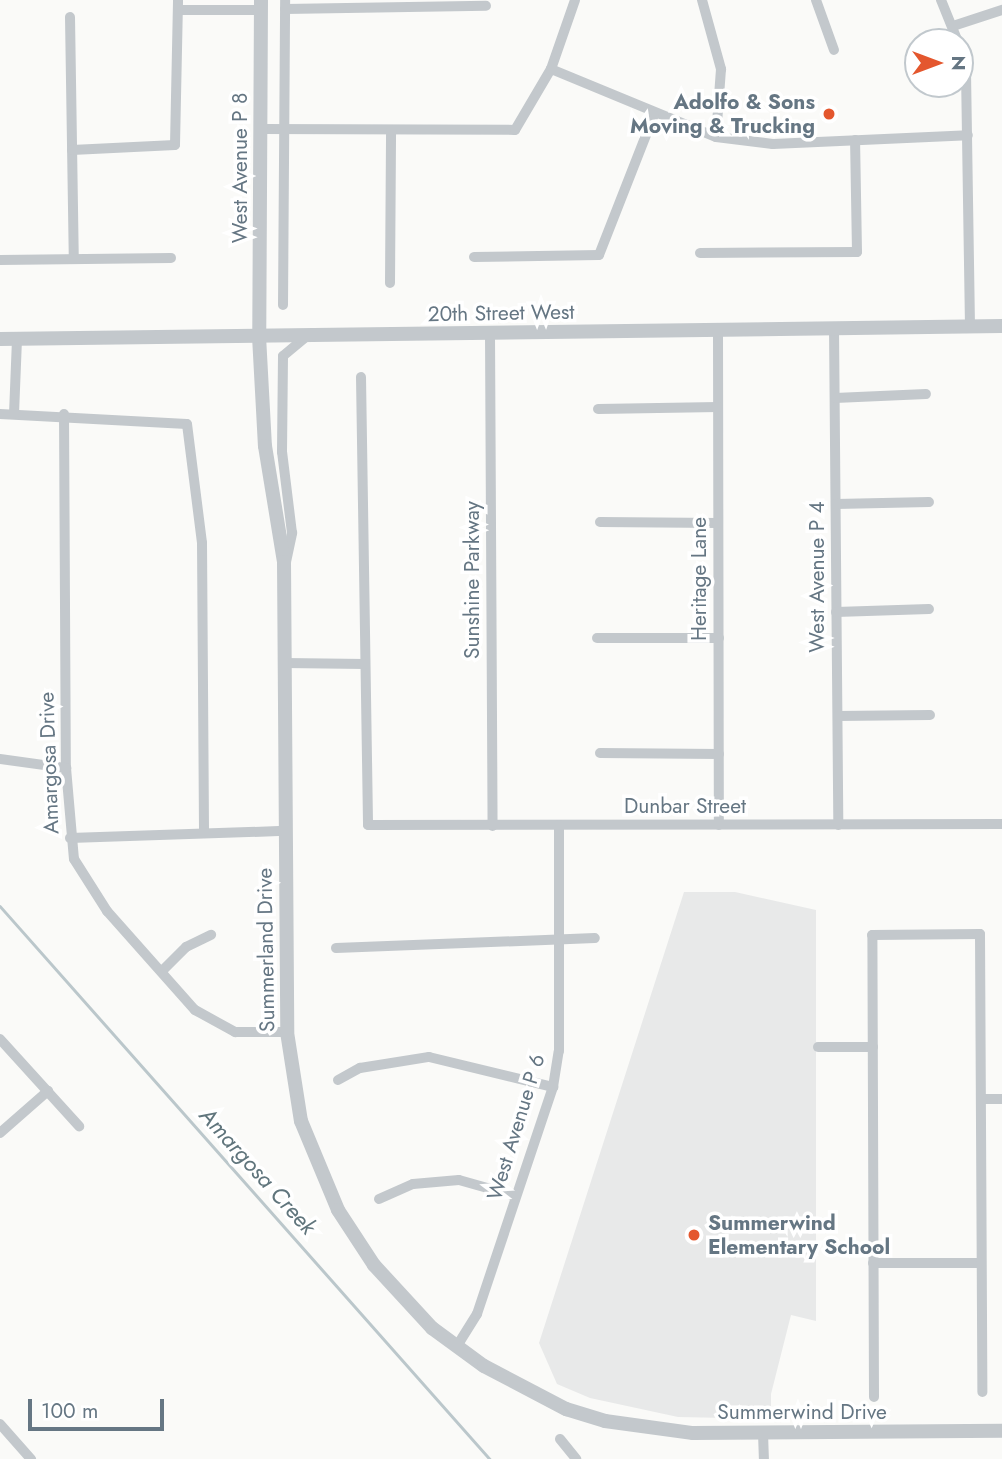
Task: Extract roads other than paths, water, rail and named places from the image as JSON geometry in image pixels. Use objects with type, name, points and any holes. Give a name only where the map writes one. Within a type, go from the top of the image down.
[{"type":"street","points":[[261,129],[514,130],[551,69],[575,0]]},
{"type":"street","points":[[702,0],[721,69],[716,137]]},
{"type":"street","points":[[816,0],[834,50]]},
{"type":"street","points":[[941,0],[953,26],[1002,10]]},
{"type":"street","points":[[72,150],[175,145],[178,5],[261,5]]},
{"type":"street","name":"West Avenue P 8","points":[[259,336],[261,5]]},
{"type":"street","points":[[285,5],[486,6]]},
{"type":"street","name":"West Avenue P 8","points":[[283,306],[285,5]]},
{"type":"street","points":[[70,17],[74,259]]},
{"type":"street","points":[[551,69],[653,115],[716,137],[773,144],[968,135]]},
{"type":"street","points":[[965,98],[968,135],[970,326]]},
{"type":"street","points":[[474,257],[599,254],[653,115]]},
{"type":"street","points":[[390,283],[391,130]]},
{"type":"street","points":[[700,253],[857,252],[855,140]]},
{"type":"street","points":[[0,260],[171,258]]},
{"type":"street","name":"20th Street West","points":[[0,339],[1002,327]]},
{"type":"street","name":"West Avenue P 4","points":[[834,328],[838,825]]},
{"type":"street","name":"Heritage Lane","points":[[718,331],[719,825]]},
{"type":"street","name":"Sunshine Parkway","points":[[490,334],[493,826]]},
{"type":"street","name":"Summerland Drive","points":[[259,336],[265,446],[284,575],[287,1032],[302,1121],[338,1210],[409,1306],[457,1346],[556,1404],[603,1421]]},
{"type":"street","points":[[284,575],[292,533],[282,452],[283,356],[307,336]]},
{"type":"street","points":[[14,414],[17,340]]},
{"type":"street","points":[[285,663],[365,664],[360,377]]},
{"type":"street","points":[[835,398],[926,394]]},
{"type":"street","points":[[598,409],[718,407]]},
{"type":"street","points":[[0,414],[64,414],[187,424],[202,542],[204,832]]},
{"type":"street","name":"Amargosa Drive","points":[[64,414],[66,768],[70,838],[83,880],[162,971],[213,1023],[235,1031],[287,1032]]},
{"type":"street","points":[[836,504],[929,502]]},
{"type":"street","points":[[600,522],[718,523]]},
{"type":"street","points":[[836,612],[929,609]]},
{"type":"street","points":[[597,638],[719,638]]},
{"type":"street","name":"Dunbar Street","points":[[365,664],[368,825],[1002,824]]},
{"type":"street","points":[[838,716],[930,715]]},
{"type":"street","points":[[600,753],[719,754]]},
{"type":"street","points":[[0,759],[12,766],[66,768]]},
{"type":"street","name":"West Avenue P 6","points":[[457,1346],[477,1314],[552,1087],[559,1051],[559,825]]},
{"type":"street","points":[[70,838],[285,831]]},
{"type":"street","points":[[874,1396],[872,935],[980,934],[983,1099],[982,1392]]},
{"type":"street","points":[[162,971],[186,947],[211,935]]},
{"type":"street","points":[[336,948],[595,938]]},
{"type":"street","points":[[0,1038],[79,1126]]},
{"type":"street","points":[[818,1047],[873,1047]]},
{"type":"street","points":[[338,1080],[360,1068],[429,1057],[552,1087]]},
{"type":"street","points":[[0,1133],[48,1091]]},
{"type":"street","points":[[983,1099],[1002,1099]]},
{"type":"street","points":[[379,1199],[413,1184],[459,1180],[516,1196]]},
{"type":"street","points":[[873,1263],[981,1264]]},
{"type":"street","name":"Summerwind Drive","points":[[603,1421],[693,1433],[1002,1431]]},
{"type":"street","points":[[0,1424],[31,1459]]},
{"type":"street","points":[[763,1433],[764,1459]]},
{"type":"street","points":[[560,1439],[576,1459]]},
{"type":"waterway","name":"Amargosa Creek","points":[[0,906],[490,1459]]},
{"type":"place","name":"Adolfo & Sons Moving & Trucking","points":[[829,114]]},
{"type":"place","name":"Summerwind Elementary School","points":[[694,1235]]}]
